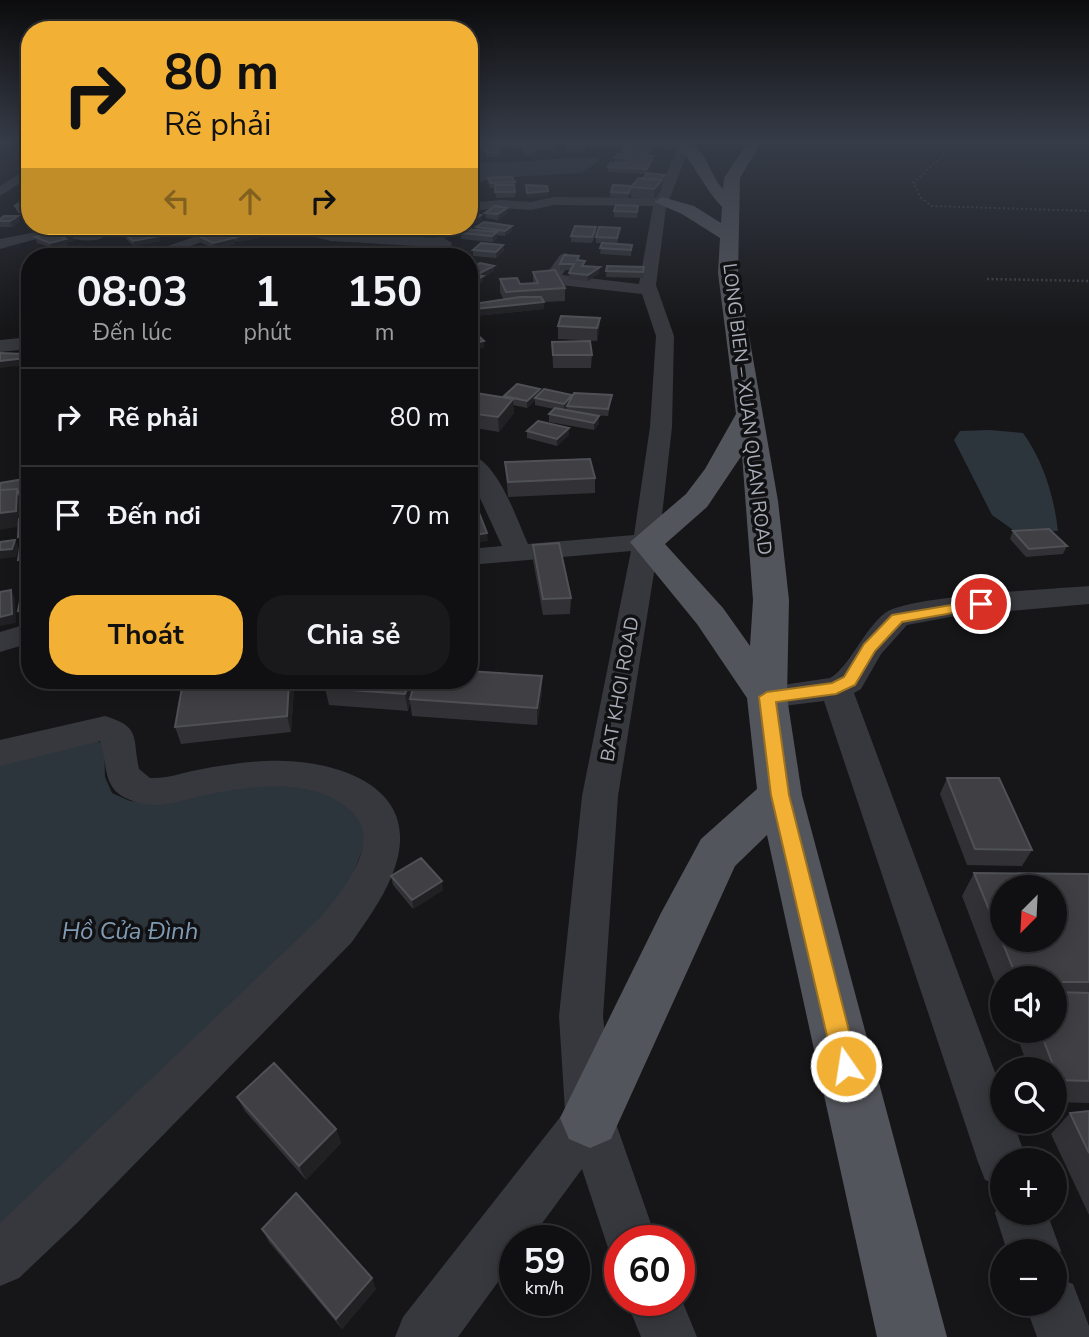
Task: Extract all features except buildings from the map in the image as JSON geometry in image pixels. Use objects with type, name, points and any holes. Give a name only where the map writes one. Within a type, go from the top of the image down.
[{"type":"main road","points":[[673,205],[729,220]]},
{"type":"main road","points":[[721,205],[729,220]]},
{"type":"main road","name":"LONG BIEN – XUAN QUAN ROAD","points":[[731,205],[729,285],[751,411],[763,501],[771,600],[767,697],[780,795],[912,1337]]},
{"type":"main road","points":[[751,411],[708,488],[686,514],[646,542],[710,616],[767,697]]},
{"type":"main road","points":[[590,1118],[718,853],[780,795]]},
{"type":"street","name":"BAT KHOI ROAD","points":[[626,1225],[590,1118],[580,1016],[600,796],[646,542],[661,427],[665,336],[649,289],[661,205]]},
{"type":"street","points":[[0,244],[46,235]]},
{"type":"street","points":[[172,248],[212,235]]},
{"type":"street","points":[[327,235],[444,243],[442,248]]},
{"type":"street","points":[[401,240],[410,235]]},
{"type":"street","points":[[566,258],[551,279],[649,289]]},
{"type":"street","points":[[0,346],[21,344]]},
{"type":"street","points":[[478,469],[482,472],[519,553]]},
{"type":"street","points":[[478,556],[646,542]]},
{"type":"street","points":[[767,697],[836,688],[850,681],[869,648],[897,618],[955,607],[1089,595]]},
{"type":"street","points":[[0,642],[21,636]]},
{"type":"street","points":[[836,688],[998,1148]]},
{"type":"street","points":[[0,753],[105,728],[118,737],[118,767],[127,781],[145,791],[168,790],[241,775],[276,772],[309,776],[340,786],[365,800],[377,817],[381,833],[379,853],[371,876],[358,901],[337,929],[59,1205],[0,1259]]},
{"type":"street","points":[[423,1337],[590,1118]]},
{"type":"street","points":[[660,1316],[669,1337]]},
{"type":"street","points":[[1057,1316],[1065,1337]]},
{"type":"path","points":[[931,205],[1089,211]]},
{"type":"path","points":[[987,279],[1089,281]]},
{"type":"water","points":[[960,431],[1023,433],[1047,480],[1058,531],[1016,532],[992,515],[954,440]]},
{"type":"water","name":"Hồ Cửa Đình","points":[[95,740],[104,744],[105,777],[112,793],[130,801],[150,803],[251,784],[326,789],[365,823],[365,843],[342,902],[0,1233],[0,761]]},
{"type":"route","points":[[846,1066],[780,795],[767,697],[803,690],[836,688],[850,681],[869,648],[897,618],[981,604]]}]
